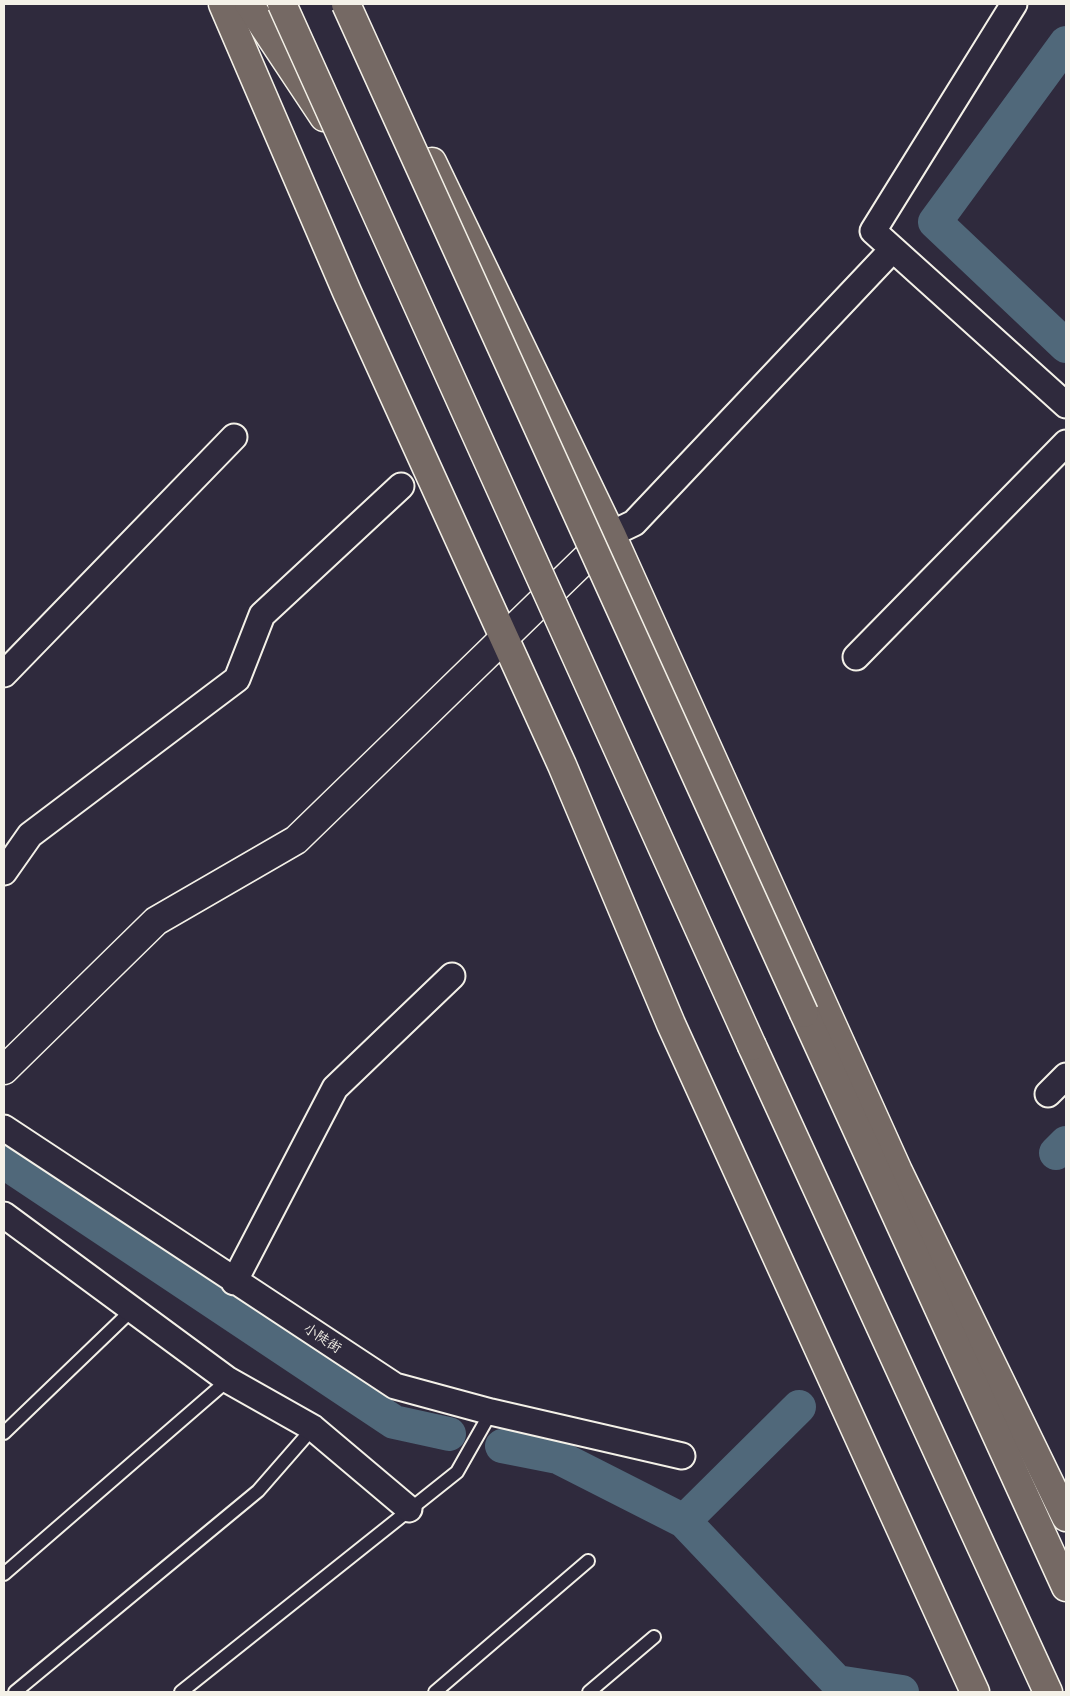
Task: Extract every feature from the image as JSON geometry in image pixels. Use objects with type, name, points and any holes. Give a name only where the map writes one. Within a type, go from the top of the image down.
[{"type":"main road","points":[[223,4],[347,292],[562,766],[679,1042],[976,1692]]},
{"type":"main road","points":[[249,4],[352,160]]},
{"type":"main road","points":[[282,4],[748,1037],[1048,1692]]},
{"type":"main road","points":[[346,4],[1066,1588]]},
{"type":"main road","points":[[357,4],[612,534],[898,1171],[1066,1517]]},
{"type":"street","points":[[1014,4],[873,231],[1066,405]]},
{"type":"street","points":[[4,1070],[156,921],[296,840],[381,760],[504,636],[612,534],[634,523],[893,249]]},
{"type":"street","points":[[4,674],[234,437]]},
{"type":"street","points":[[856,657],[1066,443]]},
{"type":"street","points":[[4,872],[30,836],[237,679],[262,615],[401,486]]},
{"type":"street","points":[[234,1282],[335,1088],[452,976]]},
{"type":"street","points":[[1048,1094],[1066,1076]]},
{"type":"street","name":"小陡街","points":[[4,1128],[234,1282],[395,1386],[491,1412],[682,1456]]},
{"type":"street","points":[[4,1215],[228,1380],[313,1428],[409,1509]]},
{"type":"lane","points":[[4,1433],[133,1309]]},
{"type":"lane","points":[[4,1574],[228,1380]]},
{"type":"lane","points":[[181,1692],[457,1472],[491,1412]]},
{"type":"lane","points":[[15,1692],[258,1491],[313,1428]]},
{"type":"lane","points":[[435,1692],[588,1561]]},
{"type":"lane","points":[[589,1692],[654,1637]]},
{"type":"waterway","points":[[1066,43],[935,222],[1066,346]]},
{"type":"waterway","points":[[1056,1153],[1066,1143]]},
{"type":"waterway","points":[[4,1162],[394,1422],[449,1434]]},
{"type":"waterway","points":[[799,1407],[684,1521],[837,1682],[902,1692]]},
{"type":"waterway","points":[[502,1446],[558,1457],[684,1521]]}]
